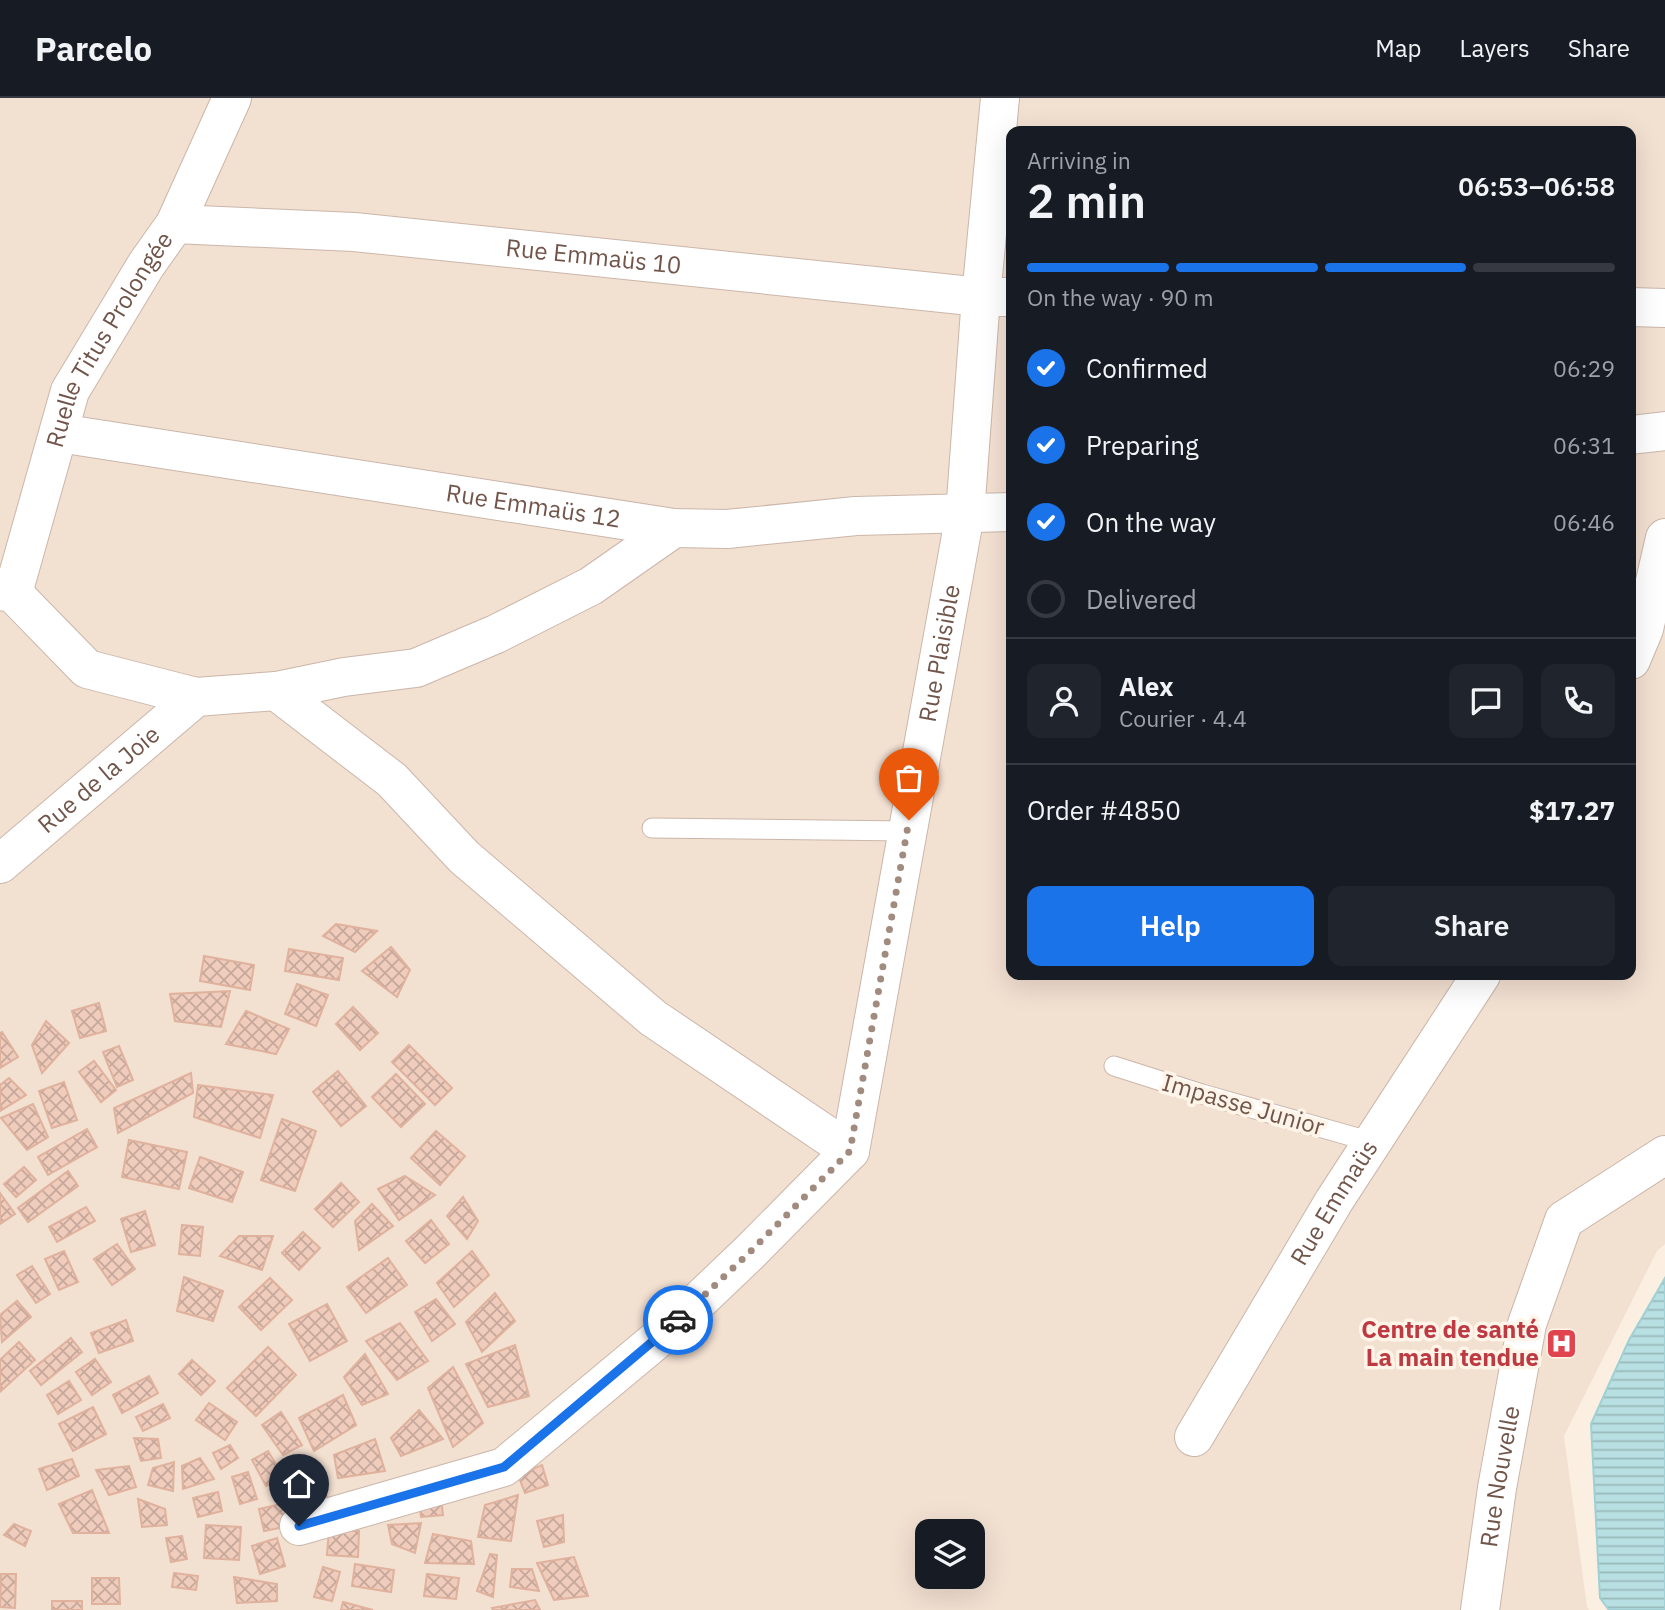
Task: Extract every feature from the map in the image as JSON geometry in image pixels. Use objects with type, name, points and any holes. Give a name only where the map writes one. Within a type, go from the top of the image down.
[{"type":"street","name":"Ruelle Titus Prolongée","points":[[7,592],[70,391],[146,265],[175,224],[232,98]]},
{"type":"street","name":"Rue Plaisible","points":[[850,1151],[965,514],[996,297],[1000,98]]},
{"type":"street","name":"Rue Emmaüs 10","points":[[175,224],[354,232],[996,297]]},
{"type":"street","points":[[1636,307],[1665,308]]},
{"type":"street","points":[[1636,434],[1665,431]]},
{"type":"street","name":"Rue Emmaüs 12","points":[[59,433],[674,528],[727,529],[856,516],[1006,512]]},
{"type":"street","points":[[7,592],[87,669],[196,697],[276,691],[344,677],[416,668],[496,634],[591,586],[674,528]]},
{"type":"street","points":[[1636,648],[1644,629],[1665,538]]},
{"type":"street","points":[[276,691],[391,780],[464,858],[653,1018],[850,1151],[666,1332],[504,1467],[299,1526]]},
{"type":"street","name":"Rue de la Joie","points":[[0,864],[196,697]]},
{"type":"street","name":"Rue Emmaüs","points":[[1194,1437],[1334,1201],[1478,980]]},
{"type":"street","name":"Rue Nouvelle","points":[[1480,1610],[1497,1488],[1527,1324],[1564,1220],[1665,1155]]},
{"type":"lane","points":[[652,828],[907,831]]},
{"type":"lane","name":"Impasse Junior","points":[[1114,1066],[1372,1142]]},
{"type":"shaded area","points":[[0,98],[1665,98],[1665,1244],[1657,1251],[1564,1436],[1589,1610],[0,1610]]},
{"type":"water","points":[[1665,1278],[1665,1610],[1609,1610],[1600,1598],[1591,1424],[1629,1340]]},
{"type":"building","points":[[336,924],[377,931],[355,952],[323,936]]},
{"type":"building","points":[[391,947],[410,970],[397,997],[362,971]]},
{"type":"building","points":[[289,949],[343,958],[339,980],[285,971]]},
{"type":"building","points":[[204,956],[254,965],[250,990],[200,981]]},
{"type":"building","points":[[297,984],[328,995],[316,1026],[285,1014]]},
{"type":"building","points":[[230,991],[221,1027],[175,1021],[170,994]]},
{"type":"building","points":[[99,1003],[106,1031],[80,1038],[72,1011]]},
{"type":"building","points":[[353,1007],[378,1033],[360,1050],[336,1024]]},
{"type":"building","points":[[246,1011],[289,1029],[276,1054],[226,1044]]},
{"type":"building","points":[[46,1021],[69,1043],[42,1073],[32,1045]]},
{"type":"building","points":[[2,1032],[18,1057],[0,1068],[0,1033]]},
{"type":"building","points":[[409,1045],[452,1088],[435,1105],[392,1062]]},
{"type":"building","points":[[119,1046],[133,1080],[117,1087],[103,1052]]},
{"type":"building","points":[[94,1061],[116,1090],[101,1102],[79,1072]]},
{"type":"building","points":[[338,1071],[366,1106],[341,1126],[313,1092]]},
{"type":"building","points":[[191,1073],[193,1093],[118,1133],[114,1108]]},
{"type":"building","points":[[396,1074],[425,1104],[401,1127],[372,1097]]},
{"type":"building","points":[[9,1078],[26,1095],[0,1111],[0,1085]]},
{"type":"building","points":[[64,1082],[77,1120],[52,1128],[39,1091]]},
{"type":"building","points":[[198,1085],[273,1095],[260,1138],[194,1117]]},
{"type":"building","points":[[33,1104],[48,1137],[27,1150],[1,1118]]},
{"type":"building","points":[[282,1119],[316,1131],[295,1191],[261,1180]]},
{"type":"building","points":[[87,1129],[97,1147],[48,1175],[38,1157]]},
{"type":"building","points":[[436,1131],[465,1156],[440,1185],[411,1158]]},
{"type":"building","points":[[129,1140],[187,1152],[179,1189],[122,1177]]},
{"type":"building","points":[[200,1157],[243,1172],[232,1202],[189,1188]]},
{"type":"building","points":[[24,1167],[36,1180],[16,1197],[4,1184]]},
{"type":"building","points":[[68,1171],[78,1186],[28,1222],[18,1208]]},
{"type":"building","points":[[405,1176],[435,1195],[399,1220],[378,1189]]},
{"type":"building","points":[[341,1183],[359,1202],[333,1227],[315,1209]]},
{"type":"building","points":[[0,1193],[15,1214],[0,1224]]},
{"type":"building","points":[[463,1197],[478,1221],[467,1239],[447,1216]]},
{"type":"building","points":[[372,1204],[393,1226],[359,1250],[355,1221]]},
{"type":"building","points":[[86,1207],[95,1221],[57,1242],[49,1227]]},
{"type":"building","points":[[145,1211],[155,1245],[131,1252],[121,1219]]},
{"type":"building","points":[[431,1220],[449,1244],[425,1263],[406,1241]]},
{"type":"building","points":[[182,1225],[203,1227],[200,1256],[179,1254]]},
{"type":"building","points":[[303,1232],[320,1248],[299,1270],[282,1253]]},
{"type":"building","points":[[239,1236],[273,1236],[262,1270],[220,1256]]},
{"type":"building","points":[[117,1244],[135,1269],[112,1285],[94,1259]]},
{"type":"building","points":[[64,1251],[78,1282],[59,1290],[45,1259]]},
{"type":"building","points":[[472,1251],[489,1275],[454,1307],[437,1283]]},
{"type":"building","points":[[388,1258],[407,1285],[366,1313],[347,1287]]},
{"type":"building","points":[[32,1266],[50,1294],[36,1303],[17,1275]]},
{"type":"building","points":[[184,1277],[223,1291],[213,1321],[177,1311]]},
{"type":"building","points":[[270,1278],[292,1300],[261,1330],[239,1307]]},
{"type":"building","points":[[495,1293],[515,1321],[482,1352],[466,1322]]},
{"type":"building","points":[[436,1299],[455,1324],[432,1341],[415,1312]]},
{"type":"building","points":[[17,1301],[31,1317],[2,1342],[0,1315]]},
{"type":"building","points":[[327,1304],[347,1341],[310,1361],[289,1324]]},
{"type":"building","points":[[126,1320],[133,1341],[99,1353],[91,1333]]},
{"type":"building","points":[[400,1323],[428,1361],[397,1380],[366,1341]]},
{"type":"building","points":[[71,1338],[82,1352],[41,1385],[30,1371]]},
{"type":"building","points":[[19,1342],[35,1360],[0,1392],[0,1360]]},
{"type":"building","points":[[515,1345],[529,1396],[488,1407],[466,1364]]},
{"type":"building","points":[[268,1347],[296,1375],[256,1416],[227,1388]]},
{"type":"building","points":[[365,1354],[388,1394],[362,1405],[344,1377]]},
{"type":"building","points":[[95,1359],[111,1382],[92,1395],[76,1372]]},
{"type":"building","points":[[192,1360],[215,1381],[201,1395],[179,1374]]},
{"type":"building","points":[[453,1367],[483,1423],[453,1447],[428,1388]]},
{"type":"building","points":[[149,1376],[158,1393],[122,1413],[113,1395]]},
{"type":"building","points":[[69,1381],[81,1400],[58,1414],[47,1395]]},
{"type":"building","points":[[343,1395],[356,1425],[314,1451],[299,1418]]},
{"type":"building","points":[[209,1403],[237,1422],[225,1440],[196,1420]]},
{"type":"building","points":[[163,1404],[170,1418],[143,1431],[136,1417]]},
{"type":"building","points":[[93,1407],[106,1434],[73,1451],[59,1424]]},
{"type":"building","points":[[419,1410],[443,1439],[401,1456],[391,1438]]},
{"type":"building","points":[[281,1412],[302,1445],[283,1455],[262,1425]]},
{"type":"building","points":[[134,1438],[158,1439],[161,1458],[141,1461]]},
{"type":"building","points":[[375,1439],[385,1471],[338,1478],[334,1455]]},
{"type":"building","points":[[230,1445],[238,1458],[221,1469],[213,1453]]},
{"type":"building","points":[[268,1451],[283,1476],[266,1486],[252,1460]]},
{"type":"building","points":[[200,1458],[214,1479],[183,1489],[182,1466]]},
{"type":"building","points":[[72,1459],[79,1476],[47,1490],[39,1469]]},
{"type":"building","points":[[309,1461],[316,1480],[299,1486],[292,1468]]},
{"type":"building","points":[[174,1462],[173,1491],[148,1485],[153,1468]]},
{"type":"building","points":[[542,1465],[548,1485],[525,1493],[518,1475]]},
{"type":"building","points":[[129,1466],[136,1487],[109,1495],[96,1470]]},
{"type":"building","points":[[248,1472],[257,1499],[240,1504],[232,1477]]},
{"type":"building","points":[[324,1489],[331,1508],[311,1516],[303,1498]]},
{"type":"building","points":[[92,1490],[109,1533],[73,1533],[59,1504]]},
{"type":"building","points":[[218,1492],[222,1511],[198,1517],[193,1498]]},
{"type":"building","points":[[518,1495],[511,1541],[478,1537],[485,1505]]},
{"type":"building","points":[[441,1498],[443,1515],[421,1517],[419,1500]]},
{"type":"building","points":[[138,1499],[165,1509],[167,1525],[142,1527]]},
{"type":"building","points":[[286,1503],[290,1526],[264,1531],[259,1509]]},
{"type":"building","points":[[563,1515],[564,1542],[544,1547],[537,1521]]},
{"type":"building","points":[[421,1523],[415,1553],[392,1544],[388,1525]]},
{"type":"building","points":[[14,1524],[31,1531],[25,1546],[4,1535]]},
{"type":"building","points":[[206,1525],[241,1527],[239,1560],[204,1558]]},
{"type":"building","points":[[329,1530],[359,1531],[358,1557],[327,1555]]},
{"type":"building","points":[[433,1534],[471,1541],[474,1564],[425,1563]]},
{"type":"building","points":[[182,1536],[187,1559],[171,1562],[166,1538]]},
{"type":"building","points":[[277,1538],[285,1566],[260,1574],[252,1546]]},
{"type":"building","points":[[490,1554],[497,1555],[493,1597],[477,1591]]},
{"type":"building","points":[[574,1557],[588,1596],[554,1600],[537,1563]]},
{"type":"building","points":[[355,1564],[394,1570],[391,1592],[352,1586]]},
{"type":"building","points":[[323,1567],[340,1572],[332,1601],[314,1597]]},
{"type":"building","points":[[512,1569],[532,1569],[539,1591],[510,1587]]},
{"type":"building","points":[[174,1573],[198,1576],[196,1590],[172,1587]]},
{"type":"building","points":[[1,1574],[16,1574],[15,1608],[0,1607]]},
{"type":"building","points":[[427,1574],[459,1578],[456,1599],[424,1596]]},
{"type":"building","points":[[234,1577],[277,1584],[277,1601],[237,1603]]},
{"type":"building","points":[[92,1578],[119,1578],[120,1604],[92,1604]]},
{"type":"building","points":[[535,1600],[540,1610],[492,1608]]},
{"type":"building","points":[[52,1601],[82,1601],[82,1610],[52,1610]]},
{"type":"building","points":[[343,1602],[373,1610],[341,1610]]},
{"type":"way so far","points":[[678,1320],[850,1151],[909,820]]},
{"type":"place","name":"Centre de santé La main tendue","points":[[1562,1344]]},
{"type":"route","points":[[299,1526],[504,1467],[678,1320]]}]
